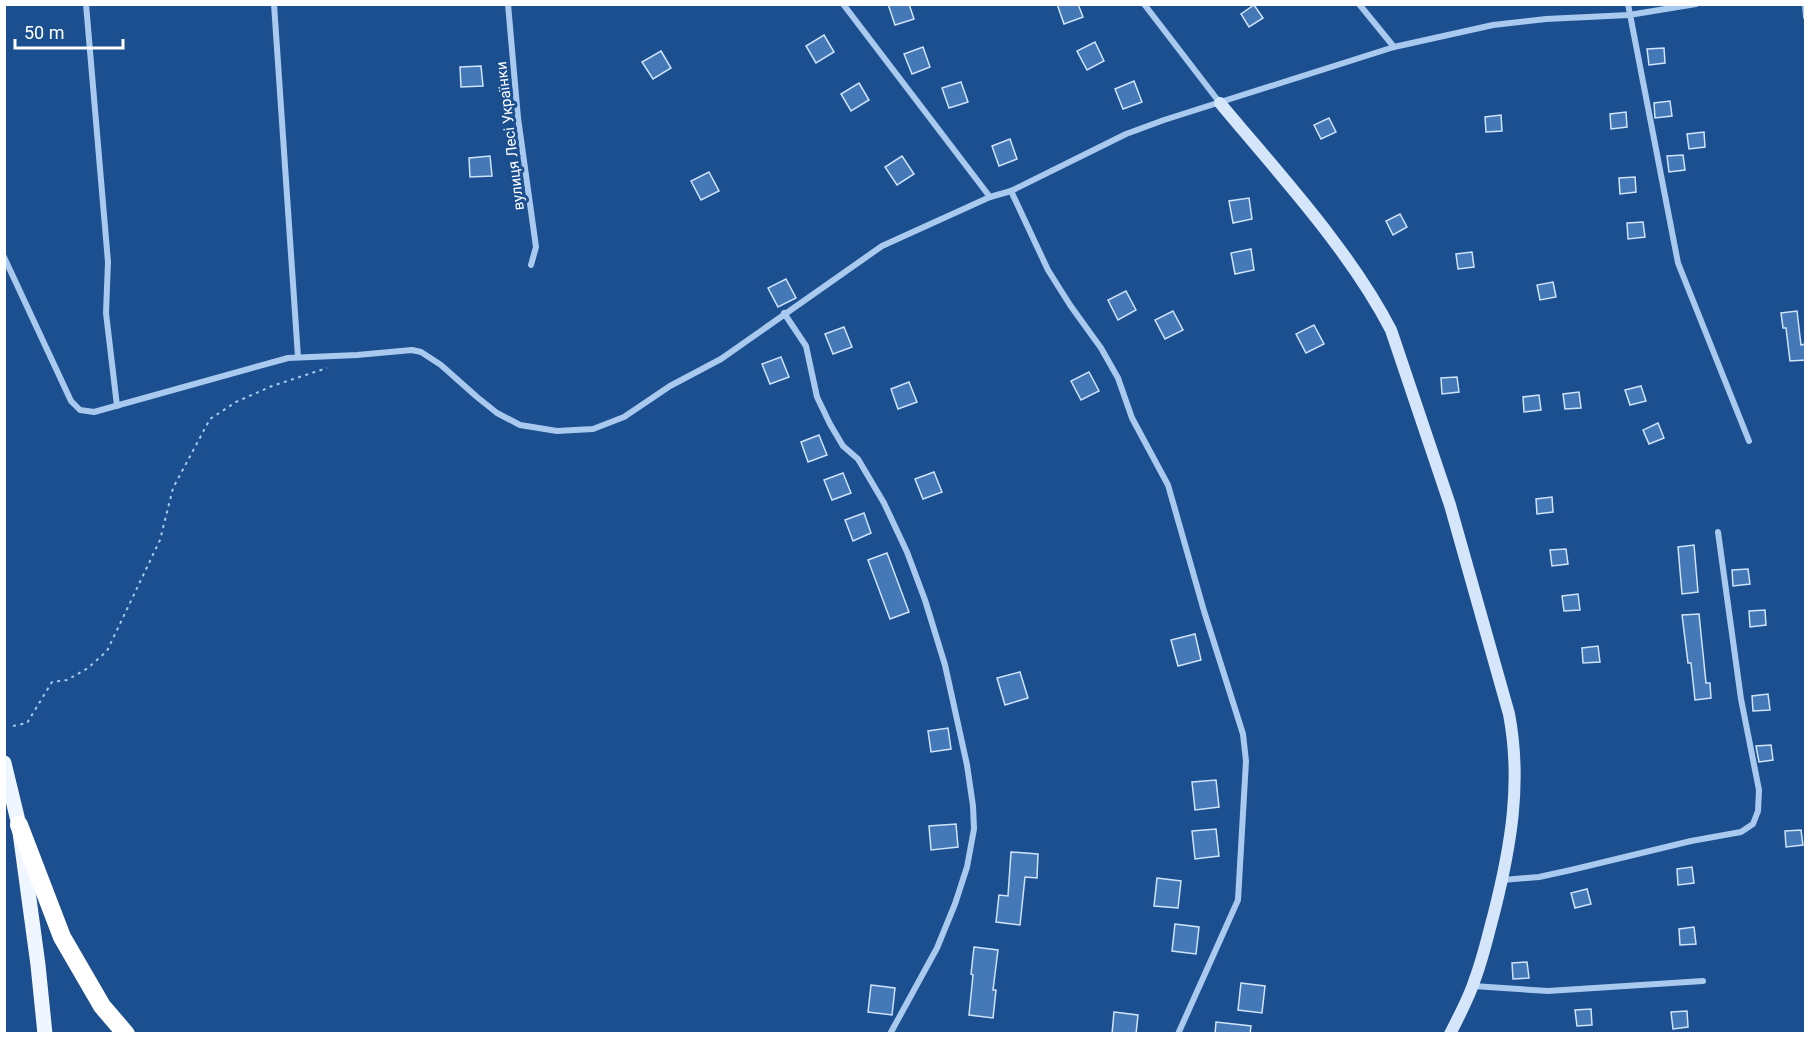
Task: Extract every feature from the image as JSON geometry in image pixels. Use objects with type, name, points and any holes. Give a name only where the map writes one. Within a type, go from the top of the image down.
[{"type":"highway","points":[[20,825],[62,937],[102,1006],[126,1034]]},
{"type":"main road","points":[[4,763],[20,825],[45,1034]]},
{"type":"main road","points":[[38,965],[53,1034]]},
{"type":"street","points":[[86,4],[108,262],[106,313],[117,406]]},
{"type":"street","points":[[274,4],[298,357]]},
{"type":"street","name":"вулиця Лесі Українки","points":[[508,4],[518,118],[536,247],[531,265]]},
{"type":"street","points":[[843,4],[990,197]]},
{"type":"street","points":[[1144,4],[1220,103],[1313,216],[1378,304],[1391,330],[1450,505],[1509,714],[1514,740],[1516,782],[1512,831],[1502,880],[1472,986],[1450,1034]]},
{"type":"street","points":[[1359,4],[1394,48]]},
{"type":"street","points":[[1628,4],[1678,263],[1749,441]]},
{"type":"street","points":[[4,257],[71,401],[80,410],[94,412],[288,358],[412,350],[421,352],[441,365],[491,408],[520,425],[557,431],[593,429],[624,417],[670,386],[721,359],[882,246],[990,197],[1011,191],[1126,134],[1394,48],[1493,25],[1546,19],[1629,15],[1696,4]]},
{"type":"street","points":[[1805,4],[1806,17]]},
{"type":"street","points":[[1011,191],[1048,270],[1101,348],[1118,378],[1132,418],[1168,485],[1243,734],[1246,761],[1238,900],[1178,1034]]},
{"type":"street","points":[[784,314],[806,346],[817,397],[830,424],[843,446],[858,459],[884,503],[907,552],[945,665],[967,765],[974,829],[967,867],[937,948],[890,1034]]},
{"type":"street","points":[[1502,880],[1539,877],[1571,870],[1691,841],[1741,832],[1753,824],[1758,811],[1759,790],[1741,699],[1718,532]]},
{"type":"street","points":[[1472,986],[1548,991],[1702,981]]},
{"type":"path","points":[[13,726],[27,723],[52,682],[67,680],[88,668],[107,651],[160,540],[173,488],[210,419],[236,402],[272,386],[337,365]]},
{"type":"building","points":[[888,4],[909,4],[914,19],[895,25]]},
{"type":"building","points":[[1057,4],[1078,4],[1083,17],[1064,24]]},
{"type":"building","points":[[1254,5],[1263,18],[1249,27],[1241,14]]},
{"type":"building","points":[[824,35],[834,52],[816,63],[806,46]]},
{"type":"building","points":[[1095,42],[1104,61],[1087,70],[1077,51]]},
{"type":"building","points":[[923,47],[930,67],[912,74],[904,54]]},
{"type":"building","points":[[1664,48],[1665,63],[1649,65],[1647,49]]},
{"type":"building","points":[[661,51],[671,68],[653,79],[642,62]]},
{"type":"building","points":[[481,66],[483,86],[461,87],[460,67]]},
{"type":"building","points":[[1134,81],[1142,102],[1123,109],[1115,89]]},
{"type":"building","points":[[961,82],[968,102],[949,108],[942,88]]},
{"type":"building","points":[[859,83],[869,100],[851,111],[841,94]]},
{"type":"building","points":[[1670,101],[1672,116],[1655,118],[1654,103]]},
{"type":"building","points":[[1626,112],[1627,127],[1611,129],[1610,114]]},
{"type":"building","points":[[1501,115],[1502,131],[1486,132],[1485,117]]},
{"type":"building","points":[[1329,118],[1336,132],[1321,139],[1314,125]]},
{"type":"building","points":[[1704,132],[1705,147],[1689,149],[1687,134]]},
{"type":"building","points":[[1010,139],[1017,159],[999,166],[992,146]]},
{"type":"building","points":[[1683,155],[1685,170],[1669,172],[1667,156]]},
{"type":"building","points":[[490,156],[492,176],[470,177],[469,158]]},
{"type":"building","points":[[902,156],[914,174],[897,185],[885,167]]},
{"type":"building","points":[[709,172],[719,191],[701,200],[691,181]]},
{"type":"building","points":[[1635,177],[1636,192],[1620,194],[1619,178]]},
{"type":"building","points":[[1249,198],[1252,219],[1233,223],[1229,201]]},
{"type":"building","points":[[1400,214],[1407,227],[1393,235],[1386,221]]},
{"type":"building","points":[[1643,222],[1645,237],[1628,239],[1627,223]]},
{"type":"building","points":[[1251,249],[1254,270],[1235,274],[1231,253]]},
{"type":"building","points":[[1472,252],[1474,267],[1458,269],[1456,254]]},
{"type":"building","points":[[786,279],[796,298],[778,307],[768,288]]},
{"type":"building","points":[[1553,282],[1556,297],[1540,300],[1537,285]]},
{"type":"building","points":[[1126,291],[1136,310],[1118,320],[1108,300]]},
{"type":"building","points":[[1173,311],[1183,330],[1165,339],[1155,320]]},
{"type":"building","points":[[1797,311],[1801,345],[1805,344],[1806,360],[1790,361],[1786,328],[1783,328],[1781,313]]},
{"type":"building","points":[[1314,325],[1324,344],[1306,353],[1296,334]]},
{"type":"building","points":[[844,327],[852,347],[833,354],[825,334]]},
{"type":"building","points":[[781,357],[789,377],[770,384],[762,364]]},
{"type":"building","points":[[1089,372],[1099,391],[1081,400],[1071,381]]},
{"type":"building","points":[[1457,377],[1459,392],[1442,394],[1441,378]]},
{"type":"building","points":[[909,382],[917,402],[898,409],[891,389]]},
{"type":"building","points":[[1641,386],[1646,401],[1630,405],[1625,390]]},
{"type":"building","points":[[1579,392],[1581,408],[1565,409],[1563,394]]},
{"type":"building","points":[[1539,395],[1541,410],[1524,412],[1523,397]]},
{"type":"building","points":[[1658,423],[1664,438],[1649,444],[1643,430]]},
{"type":"building","points":[[819,435],[827,455],[808,462],[801,442]]},
{"type":"building","points":[[934,472],[942,492],[923,499],[915,479]]},
{"type":"building","points":[[843,473],[851,493],[832,500],[824,480]]},
{"type":"building","points":[[1552,497],[1553,512],[1537,514],[1536,499]]},
{"type":"building","points":[[864,513],[871,533],[853,541],[845,520]]},
{"type":"building","points":[[1694,545],[1698,592],[1682,594],[1678,547]]},
{"type":"building","points":[[1566,549],[1568,564],[1552,566],[1550,550]]},
{"type":"building","points":[[887,553],[909,612],[890,619],[868,560]]},
{"type":"building","points":[[1748,569],[1750,584],[1733,586],[1732,570]]},
{"type":"building","points":[[1578,594],[1580,610],[1564,611],[1562,596]]},
{"type":"building","points":[[1765,610],[1766,625],[1750,627],[1749,611]]},
{"type":"building","points":[[1699,614],[1706,683],[1710,683],[1711,698],[1695,700],[1682,615]]},
{"type":"building","points":[[1195,634],[1201,660],[1178,666],[1171,640]]},
{"type":"building","points":[[1598,646],[1600,662],[1583,663],[1582,648]]},
{"type":"building","points":[[1020,672],[1028,698],[1005,705],[997,678]]},
{"type":"building","points":[[1768,694],[1770,710],[1753,711],[1752,696]]},
{"type":"building","points":[[948,728],[951,749],[931,752],[928,731]]},
{"type":"building","points":[[1771,745],[1773,760],[1759,762],[1756,746]]},
{"type":"building","points":[[1216,780],[1219,807],[1195,810],[1192,782]]},
{"type":"building","points":[[956,824],[958,847],[931,850],[929,826]]},
{"type":"building","points":[[1216,829],[1219,856],[1195,859],[1192,831]]},
{"type":"building","points":[[1801,830],[1803,845],[1786,847],[1785,831]]},
{"type":"building","points":[[1011,852],[1038,854],[1037,878],[1025,877],[1020,925],[996,922],[999,895],[1008,896]]},
{"type":"building","points":[[1692,867],[1694,883],[1678,885],[1677,869]]},
{"type":"building","points":[[1157,878],[1181,881],[1178,908],[1154,906]]},
{"type":"building","points":[[1587,889],[1591,904],[1575,908],[1571,893]]},
{"type":"building","points":[[1175,924],[1199,927],[1196,954],[1172,951]]},
{"type":"building","points":[[1694,927],[1696,944],[1680,945],[1679,929]]},
{"type":"building","points":[[974,947],[998,950],[993,990],[996,990],[993,1018],[969,1015]]},
{"type":"building","points":[[1527,962],[1529,978],[1513,979],[1512,963]]},
{"type":"building","points":[[1241,983],[1265,986],[1262,1013],[1238,1010]]},
{"type":"building","points":[[871,985],[895,988],[892,1015],[868,1012]]},
{"type":"building","points":[[1591,1009],[1592,1025],[1577,1026],[1575,1010]]},
{"type":"building","points":[[1687,1011],[1688,1027],[1673,1029],[1671,1012]]},
{"type":"building","points":[[1114,1012],[1138,1015],[1136,1034],[1112,1034]]},
{"type":"building","points":[[1216,1022],[1251,1026],[1250,1034],[1215,1034]]}]
